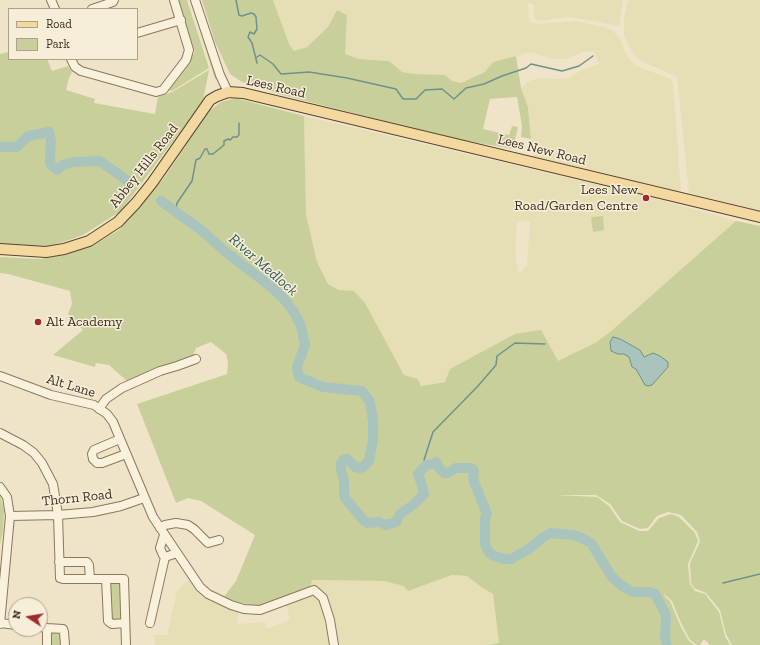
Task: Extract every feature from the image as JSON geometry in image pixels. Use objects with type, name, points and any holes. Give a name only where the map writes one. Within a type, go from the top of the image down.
[{"type":"main road","name":"Lees Road","points":[[228,92],[243,93],[318,111]]},
{"type":"main road","name":"Abbey Hills Road","points":[[0,249],[46,252],[64,249],[89,241],[118,222],[152,183],[210,100],[216,96],[228,92]]},
{"type":"main road","name":"Lees New Road","points":[[318,111],[760,217]]},
{"type":"street","points":[[95,8],[113,2],[114,0]]},
{"type":"street","points":[[72,60],[75,67],[81,71],[156,92],[163,90],[186,60],[190,50],[174,0]]},
{"type":"street","points":[[195,0],[220,75],[228,92]]},
{"type":"street","points":[[138,33],[181,20]]},
{"type":"street","points":[[100,409],[106,400],[122,388],[160,371],[196,359]]},
{"type":"street","name":"Alt Lane","points":[[0,376],[51,395],[87,403],[107,414],[113,422],[153,517],[164,536],[200,587],[208,594],[231,605],[244,609],[260,610],[314,590],[323,598],[330,620],[334,645]]},
{"type":"street","points":[[0,433],[24,445],[34,453],[42,463],[53,484],[58,515],[59,575],[61,579],[124,579],[126,645]]},
{"type":"street","points":[[120,439],[94,450],[92,459],[97,463],[102,463],[126,454]]},
{"type":"street","points":[[0,487],[7,497],[10,516],[3,550],[0,621]]},
{"type":"street","name":"Thorn Road","points":[[10,516],[58,515],[93,512],[121,506],[144,498]]},
{"type":"street","points":[[160,528],[165,525],[176,523],[188,525],[194,528],[208,543],[219,540]]},
{"type":"street","name":"Alt Lane","points":[[150,623],[165,557],[160,548],[164,536]]},
{"type":"street","points":[[165,557],[177,553]]},
{"type":"street","points":[[59,562],[88,562],[90,579]]},
{"type":"street","points":[[106,579],[108,621],[112,624],[125,623]]},
{"type":"street","points":[[48,628],[63,629],[65,645]]},
{"type":"shaded area","points":[[273,0],[623,0],[619,26],[568,17],[539,21],[534,18],[534,4],[528,3],[529,21],[537,24],[576,21],[604,27],[613,31],[619,37],[627,56],[636,66],[671,79],[673,83],[681,192],[533,157],[528,107],[521,88],[529,81],[540,78],[570,78],[580,71],[599,64],[594,51],[583,52],[565,59],[551,59],[531,52],[493,62],[485,72],[461,83],[452,81],[445,75],[402,72],[389,61],[359,59],[344,54],[347,15],[337,11],[328,27],[307,47],[294,51],[289,44]]},
{"type":"shaded area","points":[[628,0],[760,0],[760,211],[689,193],[677,77],[641,61],[633,53],[624,36],[624,18]]},
{"type":"shaded area","points":[[304,116],[650,197],[736,221],[610,332],[595,343],[558,362],[421,386],[418,379],[404,375],[365,303],[354,291],[339,290],[328,284],[317,262],[306,214]],"holes":[[[517,221],[530,222],[527,266],[519,274],[515,247]]]},
{"type":"shaded area","points":[[452,575],[467,576],[493,594],[499,644],[337,645],[325,596],[310,588],[311,580],[384,581],[405,586],[408,591]]},
{"type":"shaded area","points":[[190,578],[239,611],[237,624],[265,622],[266,629],[290,620],[286,603],[307,595],[317,596],[327,618],[331,645],[155,645],[154,635],[167,635],[177,591]]},
{"type":"green space","points":[[177,0],[187,0],[209,68],[172,91],[166,90],[195,52]]},
{"type":"green space","points":[[191,0],[217,79],[215,79]]},
{"type":"green space","points":[[202,0],[273,0],[289,44],[294,51],[307,47],[328,27],[337,10],[347,15],[345,54],[359,59],[389,61],[402,72],[445,75],[452,81],[461,83],[485,72],[493,62],[516,56],[521,88],[528,107],[531,139],[521,137],[522,126],[517,97],[490,99],[483,129],[509,135],[512,126],[518,127],[513,149],[451,138],[282,95],[242,82],[230,74],[215,42]]},
{"type":"green space","points":[[8,52],[8,60],[47,60],[52,71],[68,66],[72,72],[66,90],[95,99],[94,103],[155,114],[158,97],[172,92],[209,70],[203,101],[121,211],[83,235],[44,247],[21,248],[0,246],[0,54]]},
{"type":"green space","points":[[235,98],[304,116],[306,214],[317,262],[328,284],[339,290],[354,291],[365,303],[404,375],[418,379],[421,386],[445,382],[450,369],[515,334],[541,330],[558,361],[595,343],[610,332],[736,221],[760,226],[760,645],[732,645],[726,634],[720,610],[706,593],[694,588],[691,583],[690,563],[700,542],[697,532],[681,515],[668,512],[657,516],[648,528],[640,529],[622,521],[610,504],[596,495],[555,495],[597,497],[609,506],[620,522],[639,531],[648,531],[659,518],[671,514],[679,517],[695,533],[698,541],[688,564],[690,584],[695,591],[705,594],[719,612],[725,636],[730,645],[710,645],[704,639],[700,645],[697,645],[690,640],[672,601],[665,595],[664,592],[665,597],[670,601],[681,627],[689,641],[694,645],[486,645],[499,643],[493,594],[467,576],[452,575],[408,591],[404,586],[384,581],[312,580],[310,588],[264,605],[251,605],[223,598],[236,581],[255,535],[201,501],[188,498],[176,503],[137,404],[227,374],[228,362],[226,354],[211,342],[196,348],[192,357],[128,382],[109,365],[96,363],[95,367],[53,355],[83,330],[68,314],[72,304],[70,291],[0,273],[0,257],[40,259],[63,255],[92,246],[119,230],[164,178],[209,111],[221,102]]},
{"type":"green space","points":[[603,216],[604,230],[593,232],[591,217]]},
{"type":"green space","points":[[0,496],[4,510],[3,531],[0,544]]},
{"type":"green space","points":[[118,582],[121,585],[122,619],[119,621],[114,621],[111,619],[109,586],[110,583]]},
{"type":"green space","points":[[51,632],[59,633],[61,635],[62,645],[50,645]]},
{"type":"water","points":[[613,337],[620,339],[640,350],[644,357],[653,353],[660,356],[668,362],[668,367],[652,385],[645,385],[636,369],[632,367],[629,357],[624,354],[618,354],[611,351],[610,342]]},
{"type":"waterway","points":[[236,0],[239,15],[242,16],[251,13],[256,17],[257,29],[254,34],[250,32],[248,37],[252,43],[257,63]]},
{"type":"waterway","points":[[257,57],[260,55],[273,64],[281,74],[309,72],[347,78],[396,89],[403,99],[416,99],[425,90],[442,89],[454,99],[466,88],[484,84],[526,68],[531,64],[562,71],[579,66],[593,56]]},
{"type":"waterway","points":[[179,214],[179,210],[176,208],[177,203],[192,181],[196,160],[200,158],[205,149],[207,149],[209,154],[213,154],[224,145],[224,141],[237,137],[239,135],[239,123]]},
{"type":"waterway","name":"River Medlock","points":[[0,147],[17,147],[28,136],[49,132],[51,141],[50,161],[51,165],[57,170],[63,165],[73,162],[100,161],[129,182]]},
{"type":"waterway","name":"River Medlock","points":[[161,201],[201,230],[284,299],[294,312],[301,326],[305,345],[297,367],[299,377],[323,387],[362,391],[370,402],[373,421],[373,439],[369,461],[360,468],[355,467],[347,459],[344,459],[341,463],[345,498],[364,521],[368,523],[379,522],[386,525],[396,522],[400,514],[413,505],[424,494],[418,474],[426,465],[434,464],[436,462],[444,473],[448,473],[456,468],[473,469],[473,479],[487,514],[485,518],[485,544],[488,551],[492,555],[504,559],[511,559],[529,549],[542,538],[551,533],[573,535],[584,539],[591,543],[612,577],[622,586],[633,592],[650,592],[655,594],[666,615],[665,638],[667,645]]},
{"type":"waterway","points":[[426,465],[424,460],[433,432],[478,386],[496,365],[497,356],[515,343],[545,344]]},
{"type":"waterway","points":[[723,583],[760,574]]},
{"type":"place","name":"Lees New Road/Garden Centre","points":[[646,198]]},
{"type":"place","name":"Alt Academy","points":[[38,322]]}]
